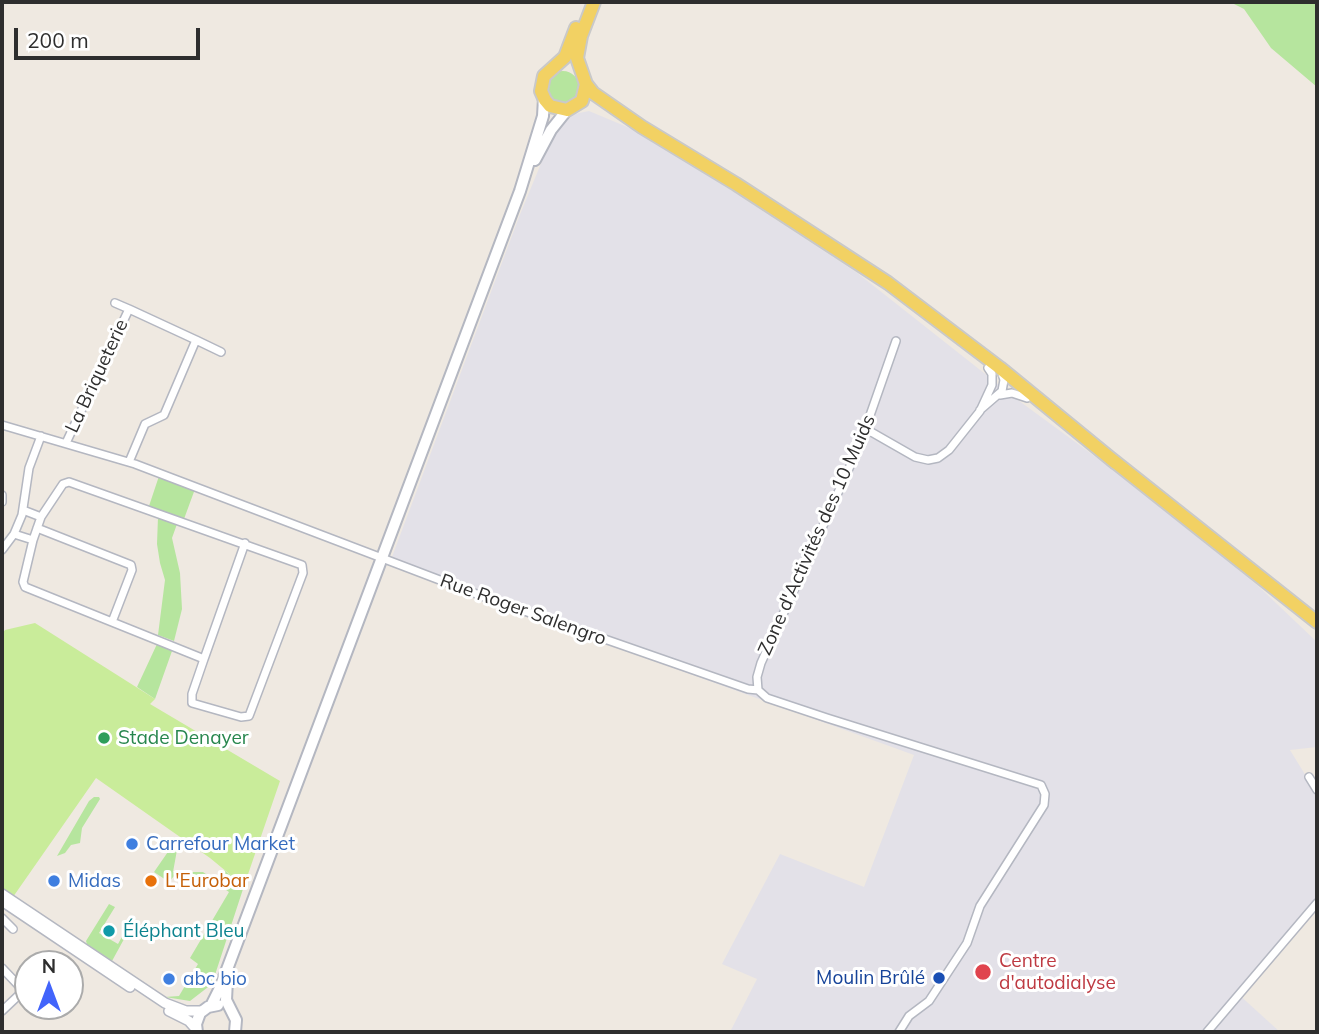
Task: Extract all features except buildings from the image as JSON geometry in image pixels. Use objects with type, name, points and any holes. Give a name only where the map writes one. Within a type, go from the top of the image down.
[{"type":"main road","points":[[197,1031],[197,1018],[207,1008],[228,967],[520,191],[543,116],[542,79],[568,52],[585,2]]},
{"type":"main road","points":[[520,191],[551,130],[584,96],[578,51],[594,2]]},
{"type":"main road","points":[[556,66],[569,65],[604,102],[761,199],[863,268],[1317,622]]},
{"type":"main road","points":[[544,99],[554,108],[599,106],[642,127]]},
{"type":"main road","points":[[1002,374],[1065,428],[1116,463]]},
{"type":"main road","points":[[228,967],[226,997],[235,1018],[236,1031]]},
{"type":"main road","points":[[207,1008],[220,1006],[230,1011]]},
{"type":"street","name":"La Briqueterie","points":[[115,303],[222,352]]},
{"type":"street","name":"La Briqueterie","points":[[66,443],[129,309]]},
{"type":"street","points":[[129,462],[145,424],[164,415],[197,340]]},
{"type":"street","name":"Zone d'Activités des 10 Muids","points":[[758,690],[757,677],[761,663],[866,429],[896,341]]},
{"type":"street","points":[[991,390],[992,376],[1002,374]]},
{"type":"street","points":[[866,429],[912,456],[928,460],[938,458],[949,450],[980,411],[1002,374]]},
{"type":"street","points":[[999,395],[1002,374]]},
{"type":"street","points":[[980,411],[999,395],[1012,393],[1027,398]]},
{"type":"street","name":"Rue Roger Salengro","points":[[2,425],[129,462],[500,603],[748,690],[758,690],[765,697],[931,752],[1039,783],[1044,789],[1044,805],[980,906],[967,943],[927,1004],[909,1016],[898,1032]]},
{"type":"street","points":[[2,550],[14,534],[23,510],[28,472],[41,436]]},
{"type":"street","points":[[204,659],[25,587],[23,582],[37,527],[63,484],[68,482],[245,543],[300,564],[304,571],[249,716],[242,718],[192,703],[191,694],[204,659],[245,543]]},
{"type":"street","points":[[23,510],[41,517]]},
{"type":"street","points":[[37,527],[131,565],[132,570],[112,622]]},
{"type":"street","points":[[14,534],[33,540]]},
{"type":"street","points":[[1309,777],[1317,790]]},
{"type":"street","points":[[2,894],[165,1003],[186,1011],[207,1008]]},
{"type":"street","points":[[2,901],[138,992],[188,1021],[197,1031]]},
{"type":"street","points":[[1207,1032],[1317,903]]},
{"type":"street","points":[[2,918],[13,929]]},
{"type":"street","points":[[2,968],[22,989],[2,1011]]},
{"type":"shaded area","points":[[589,111],[632,129],[691,164],[856,272],[1022,403],[1138,488],[1257,585],[1317,642],[1317,747],[1290,750],[1317,794],[1317,897],[1236,992],[1280,1032],[730,1032],[757,979],[722,964],[780,854],[864,887],[914,755],[389,565],[519,217],[549,144],[563,121],[574,114]]},
{"type":"green space","points":[[1230,2],[1317,2],[1317,87],[1271,48],[1244,9]]},
{"type":"green space","points":[[563,71],[575,75],[579,87],[575,99],[563,103],[551,99],[547,87],[551,75]]},
{"type":"green space","points":[[159,476],[195,489],[184,519],[149,506]]},
{"type":"green space","points":[[158,517],[177,524],[172,538],[180,573],[182,609],[174,641],[158,635],[165,580],[157,544]]},
{"type":"green space","name":"Stade Denayer","points":[[35,623],[155,699],[150,704],[280,781],[244,886],[210,858],[96,778],[13,897],[2,889],[2,634],[5,630]]},
{"type":"green space","points":[[157,644],[172,651],[155,699],[137,687]]},
{"type":"green space","points":[[94,797],[100,799],[82,828],[80,843],[71,845],[65,853],[57,856],[89,801]]},
{"type":"green space","points":[[172,846],[177,850],[173,872],[203,872],[216,881],[224,870],[244,886],[212,984],[190,1001],[165,997],[179,996],[198,964],[190,958],[229,892],[203,874],[192,889],[174,876],[169,882],[154,872]]},
{"type":"green space","points":[[109,904],[115,907],[99,933],[118,944],[131,917],[135,919],[112,961],[86,941]]},
{"type":"place","name":"Stade Denayer","points":[[104,738]]},
{"type":"place","name":"Carrefour Market","points":[[132,844]]},
{"type":"place","name":"Midas","points":[[54,881]]},
{"type":"place","name":"L'Eurobar","points":[[151,881]]},
{"type":"place","name":"Éléphant Bleu","points":[[109,931]]},
{"type":"place","name":"Centre d'autodialyse","points":[[983,972]]},
{"type":"place","name":"Moulin Brûlé","points":[[939,978]]},
{"type":"place","name":"abc bio","points":[[169,979]]}]
